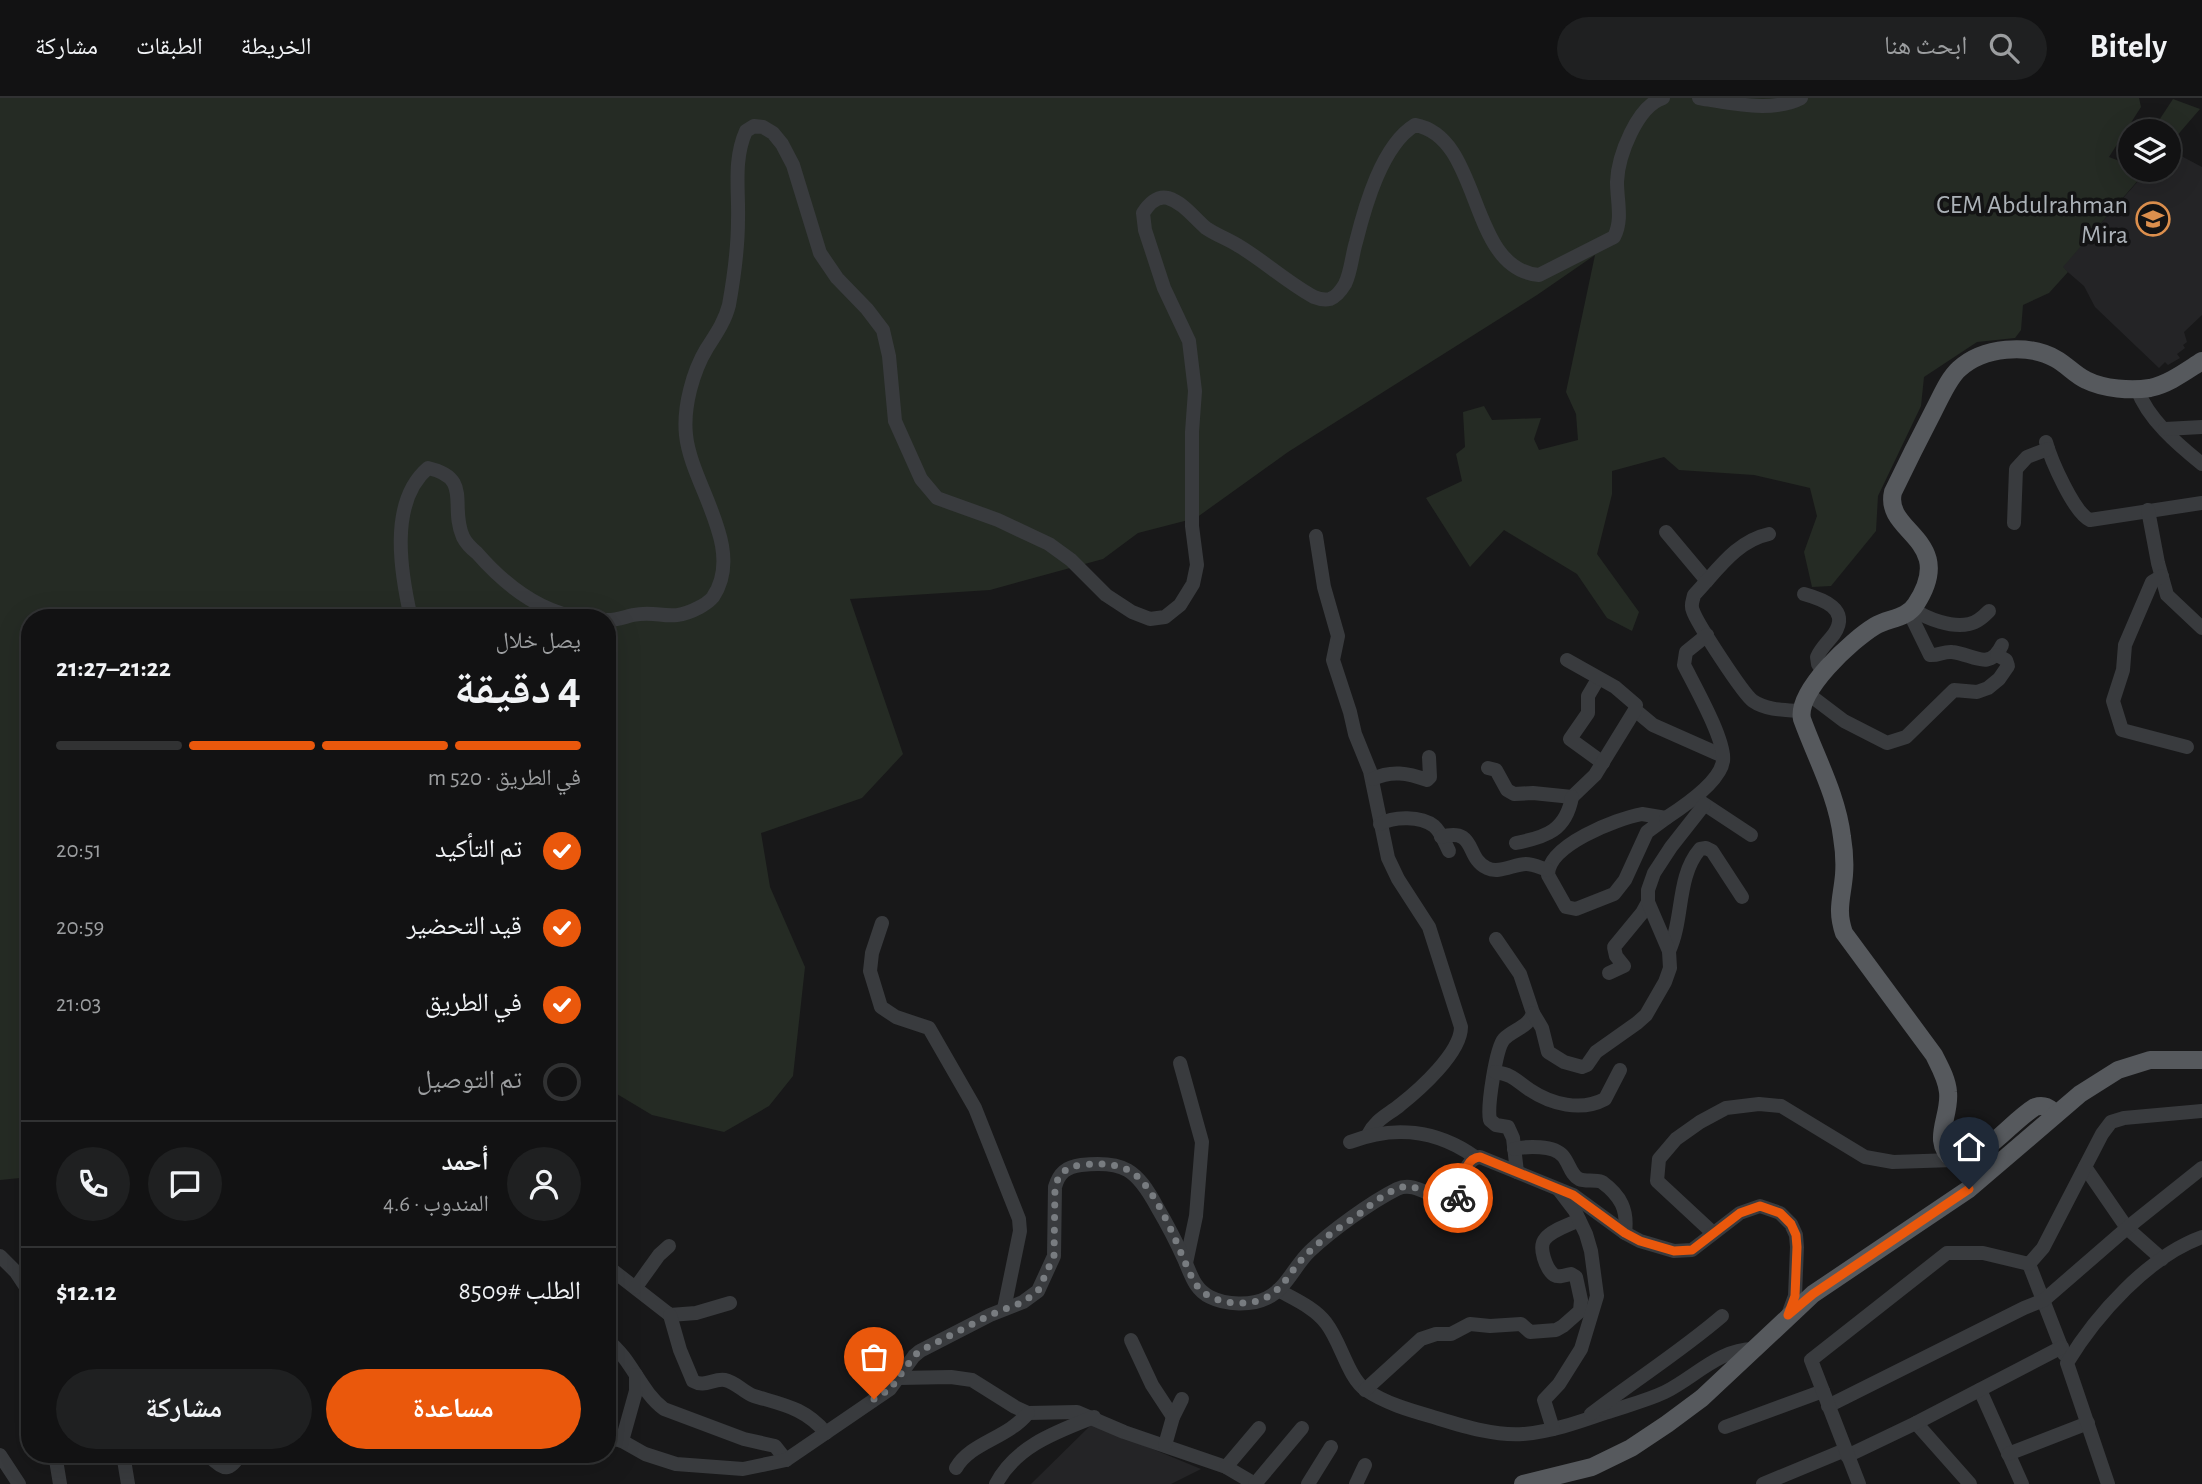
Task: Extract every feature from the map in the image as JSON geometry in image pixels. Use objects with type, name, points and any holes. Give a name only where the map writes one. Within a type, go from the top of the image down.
[{"type":"main road","points":[[2056,1114],[2048,1107],[2035,1107],[1971,1157],[1954,1160],[1943,1149],[1941,1139],[1949,1102],[1947,1083],[1938,1064],[1844,933],[1838,907],[1844,876],[1844,855],[1837,809],[1800,711],[1807,693],[1823,672],[1872,627],[1911,610],[1928,581],[1929,569],[1923,547],[1894,513],[1892,492],[1958,370],[1974,359],[1998,351],[2031,350],[2055,358],[2084,379],[2097,384],[2137,389],[2163,384],[2202,361]]},
{"type":"main road","points":[[1523,1484],[1592,1467],[1632,1448],[1702,1398],[1813,1294],[1969,1189],[2080,1094],[2118,1070],[2150,1060],[2202,1060]]},
{"type":"street","points":[[616,618],[634,614],[679,616],[710,601],[719,582],[723,563],[720,535],[689,455],[685,414],[706,349],[726,315],[735,272],[738,158],[746,131],[754,126],[763,127],[782,144],[793,164],[820,253],[837,278],[883,330],[889,356],[895,421],[920,480],[937,498],[998,520],[1049,544],[1071,560],[1106,595],[1132,612],[1150,619],[1165,617],[1180,605],[1193,584],[1198,565],[1192,536],[1192,432],[1195,391],[1191,346],[1164,288],[1145,230],[1143,213],[1150,202],[1170,198],[1194,215],[1204,227],[1238,245],[1304,291],[1319,299],[1329,299],[1345,284],[1359,230],[1390,150],[1405,131],[1415,125],[1425,127],[1440,138],[1457,159],[1466,176],[1480,219],[1507,261],[1513,267],[1539,275],[1614,237],[1620,224],[1617,179],[1631,132],[1650,103],[1663,98]]},
{"type":"street","points":[[1699,98],[1745,106],[1780,104],[1801,98]]},
{"type":"street","points":[[2137,389],[2144,406],[2201,462]]},
{"type":"street","points":[[2165,429],[2202,427]]},
{"type":"street","points":[[2014,523],[2016,470],[2027,457],[2047,445],[2071,496],[2086,518],[2095,520],[2202,503]]},
{"type":"street","points":[[409,609],[399,550],[409,495],[419,476],[428,468],[442,471],[453,480],[463,538],[493,571],[536,604],[548,609]]},
{"type":"street","points":[[2148,510],[2165,590],[2171,600],[2202,628]]},
{"type":"street","points":[[1665,532],[1707,581]]},
{"type":"street","points":[[1769,534],[1754,537],[1743,544],[1694,595],[1691,605],[1707,635],[1751,700],[1769,708],[1800,711]]},
{"type":"street","points":[[1316,536],[1324,587],[1338,636],[1333,660],[1355,734],[1373,779],[1388,858],[1394,873],[1432,935],[1461,1032],[1456,1044],[1428,1080],[1397,1108],[1378,1120],[1368,1135]]},
{"type":"street","points":[[2162,576],[2152,582],[2125,645],[2123,670],[2114,705],[2124,732],[2139,733],[2187,747]]},
{"type":"street","points":[[1804,594],[1831,604],[1839,619],[1837,629],[1817,657],[1823,672]]},
{"type":"street","points":[[1911,610],[1927,618],[1967,625],[1989,611]]},
{"type":"street","points":[[1807,693],[1844,721],[1868,732],[1880,742],[1894,742],[1906,737],[1949,693],[1959,690],[1977,692],[1996,683],[2008,666],[1999,650],[1985,660],[1952,652],[1930,655],[1911,610]]},
{"type":"street","points":[[1669,951],[1648,902],[1648,890],[1654,873],[1719,770],[1723,756],[1720,742],[1684,665],[1686,652],[1707,635]]},
{"type":"street","points":[[1516,843],[1536,839],[1561,826],[1568,814],[1572,797],[1604,763],[1635,710],[1634,702],[1615,687],[1566,660]]},
{"type":"street","points":[[1598,679],[1588,696],[1588,713],[1570,739],[1604,763]]},
{"type":"street","points":[[1635,710],[1667,732],[1723,756]]},
{"type":"street","points":[[1373,779],[1388,773],[1427,780],[1430,777],[1429,757]]},
{"type":"street","points":[[1488,768],[1496,770],[1507,790],[1514,794],[1527,792],[1572,797]]},
{"type":"street","points":[[1666,818],[1642,814],[1629,816],[1590,831],[1572,843],[1548,870],[1550,880],[1566,907],[1576,909],[1609,897],[1619,890],[1647,832],[1666,818],[1699,801]]},
{"type":"street","points":[[1699,801],[1751,835]]},
{"type":"street","points":[[1380,824],[1398,818],[1424,821],[1436,828],[1449,851]]},
{"type":"street","points":[[1561,826],[1572,843]]},
{"type":"street","points":[[1441,837],[1453,834],[1465,838],[1482,865],[1490,870],[1529,864],[1548,870]]},
{"type":"street","points":[[1496,939],[1520,974],[1533,1013],[1542,1028],[1548,1052],[1577,1067],[1587,1065],[1596,1052],[1646,1015],[1668,976],[1669,951],[1676,936],[1686,870],[1700,849],[1712,851],[1742,897]]},
{"type":"street","points":[[1609,973],[1624,966],[1616,957],[1614,947],[1648,902]]},
{"type":"street","points":[[882,923],[872,953],[870,971],[881,1007],[896,1017],[929,1028],[975,1108],[1019,1219],[1020,1231],[1004,1309]]},
{"type":"street","points":[[1517,1172],[1510,1129],[1493,1123],[1489,1117],[1499,1046],[1505,1038],[1530,1021],[1533,1013]]},
{"type":"street","points":[[1180,1063],[1202,1142],[1196,1216],[1186,1264]]},
{"type":"street","points":[[1495,1072],[1513,1076],[1535,1093],[1568,1106],[1605,1099],[1620,1070]]},
{"type":"street","points":[[1713,1233],[1657,1181],[1659,1159],[1676,1139],[1726,1108],[1759,1104],[1781,1106],[1865,1157],[1893,1162],[1954,1160]]},
{"type":"street","points":[[2029,1264],[2043,1248],[2102,1134],[2111,1122],[2124,1118],[2202,1111]]},
{"type":"street","points":[[1350,1142],[1368,1135],[1401,1131],[1455,1143],[1475,1157],[1584,1201],[1625,1233],[1640,1241],[1674,1251],[1692,1250],[1740,1213],[1760,1206],[1780,1213],[1791,1224],[1797,1247],[1796,1289],[1788,1315]]},
{"type":"street","points":[[1514,1149],[1530,1147],[1558,1152],[1576,1177],[1597,1180],[1608,1186],[1626,1213],[1625,1233]]},
{"type":"street","points":[[616,1439],[645,1454],[676,1464],[743,1469],[786,1460],[890,1389],[920,1351],[1023,1302],[1038,1291],[1054,1256],[1055,1187],[1065,1170],[1074,1166],[1115,1166],[1129,1171],[1141,1180],[1165,1221],[1195,1286],[1210,1297],[1230,1303],[1268,1298],[1278,1290],[1310,1250],[1363,1210],[1396,1190],[1410,1186],[1450,1201],[1457,1199],[1468,1163],[1475,1157]]},
{"type":"street","points":[[2085,1167],[2127,1228],[2162,1259]]},
{"type":"street","points":[[1828,1406],[2044,1300],[2202,1168]]},
{"type":"street","points":[[1553,1429],[1544,1400],[1556,1388],[1577,1355],[1597,1302],[1597,1282],[1591,1251],[1579,1220],[1558,1189]]},
{"type":"street","points":[[1365,1390],[1428,1335],[1451,1334],[1470,1324],[1521,1324],[1533,1332],[1550,1331],[1563,1326],[1577,1314],[1581,1306],[1576,1277],[1571,1274],[1558,1277],[1553,1274],[1543,1255],[1542,1246],[1546,1238],[1579,1220]]},
{"type":"street","points":[[2067,1363],[2114,1300],[2162,1259],[2202,1237]]},
{"type":"street","points":[[636,1287],[659,1255],[669,1246]]},
{"type":"street","points":[[1859,1484],[1811,1360],[1947,1252],[1983,1253],[2029,1264]]},
{"type":"street","points":[[0,1256],[21,1280]]},
{"type":"street","points":[[2029,1264],[2062,1347],[2108,1484]]},
{"type":"street","points":[[616,1273],[670,1315],[693,1381],[702,1385],[726,1380],[753,1396],[782,1402],[813,1418],[826,1433]]},
{"type":"street","points":[[1278,1290],[1325,1321],[1343,1351],[1353,1376],[1365,1390],[1408,1410],[1469,1427],[1514,1434],[1553,1429],[1582,1421],[1667,1391],[1722,1355],[1754,1349]]},
{"type":"street","points":[[670,1315],[696,1313],[730,1303]]},
{"type":"street","points":[[1582,1421],[1623,1389],[1662,1365],[1722,1316]]},
{"type":"street","points":[[1131,1340],[1152,1385],[1172,1417]]},
{"type":"street","points":[[1763,1484],[1916,1423],[2062,1347]]},
{"type":"street","points":[[616,1348],[626,1357],[654,1402],[664,1409],[744,1439],[775,1446],[786,1460]]},
{"type":"street","points":[[622,1441],[636,1391],[636,1375]]},
{"type":"street","points":[[900,1378],[951,1377],[972,1380],[1028,1413],[1077,1412],[1094,1417],[1124,1432],[1226,1467],[1255,1484],[1302,1429]]},
{"type":"street","points":[[1725,1427],[1823,1391]]},
{"type":"street","points":[[1980,1391],[2022,1484]]},
{"type":"street","points":[[1165,1445],[1172,1417],[1182,1399]]},
{"type":"street","points":[[956,1468],[963,1456],[1019,1425],[1028,1413]]},
{"type":"street","points":[[996,1484],[999,1477],[1032,1444],[1094,1417]]},
{"type":"street","points":[[1916,1423],[1970,1484]]},
{"type":"street","points":[[2008,1454],[2088,1423]]},
{"type":"street","points":[[1226,1467],[1259,1428]]},
{"type":"street","points":[[1308,1484],[1331,1447]]},
{"type":"street","points":[[0,1455],[19,1484]]},
{"type":"street","points":[[56,1463],[60,1484]]},
{"type":"street","points":[[124,1463],[128,1484]]},
{"type":"street","points":[[217,1463],[228,1468],[235,1463]]},
{"type":"street","points":[[1360,1483],[1365,1465]]},
{"type":"shaded area","points":[[0,98],[2139,98],[2141,107],[2133,119],[2118,119],[2118,143],[2109,157],[2118,160],[2118,182],[2137,182],[2063,267],[2068,272],[2049,293],[2023,305],[2021,330],[2015,338],[1977,342],[1924,377],[1921,406],[1878,496],[1876,531],[1831,586],[1812,587],[1804,552],[1817,516],[1810,488],[1754,475],[1679,470],[1664,457],[1612,471],[1612,494],[1597,554],[1639,612],[1632,631],[1607,618],[1577,574],[1504,530],[1470,567],[1426,498],[1462,481],[1456,454],[1465,447],[1463,412],[1484,406],[1492,420],[1541,418],[1534,439],[1539,450],[1578,440],[1576,414],[1566,392],[1595,255],[1537,295],[1288,452],[1196,518],[1138,533],[1103,559],[990,590],[850,599],[903,754],[862,798],[761,833],[770,887],[805,967],[793,1076],[769,1106],[724,1132],[652,1115],[616,1093],[616,609],[21,609],[21,1178],[0,1180]]},
{"type":"shaded area","points":[[2173,99],[2200,109],[2181,131],[2181,119],[2160,119]]},
{"type":"shaded area","name":"CEM Abdulrahman Mira","points":[[2181,156],[2202,167],[2202,315],[2184,332],[2187,342],[2183,345],[2185,348],[2177,354],[2180,358],[2168,365],[2165,362],[2159,368],[2095,307],[2084,286],[2062,267],[2137,182],[2181,182]]},
{"type":"shaded area","points":[[1092,1424],[1201,1469],[1171,1484],[1031,1484]]},
{"type":"way so far","points":[[874,1399],[890,1389],[920,1351],[990,1315],[1023,1302],[1038,1291],[1054,1256],[1055,1187],[1065,1170],[1074,1166],[1115,1166],[1129,1171],[1141,1180],[1174,1238],[1195,1286],[1210,1297],[1230,1303],[1250,1303],[1268,1298],[1278,1290],[1310,1250],[1363,1210],[1400,1188],[1410,1186],[1450,1201],[1458,1198]]},
{"type":"place","name":"CEM Abdulrahman Mira","points":[[2153,219]]},
{"type":"route","points":[[1458,1198],[1468,1163],[1473,1158],[1480,1157],[1573,1195],[1625,1233],[1640,1241],[1674,1251],[1692,1250],[1740,1213],[1760,1206],[1780,1213],[1791,1224],[1797,1247],[1795,1296],[1788,1315],[1813,1294],[1969,1189]]}]
